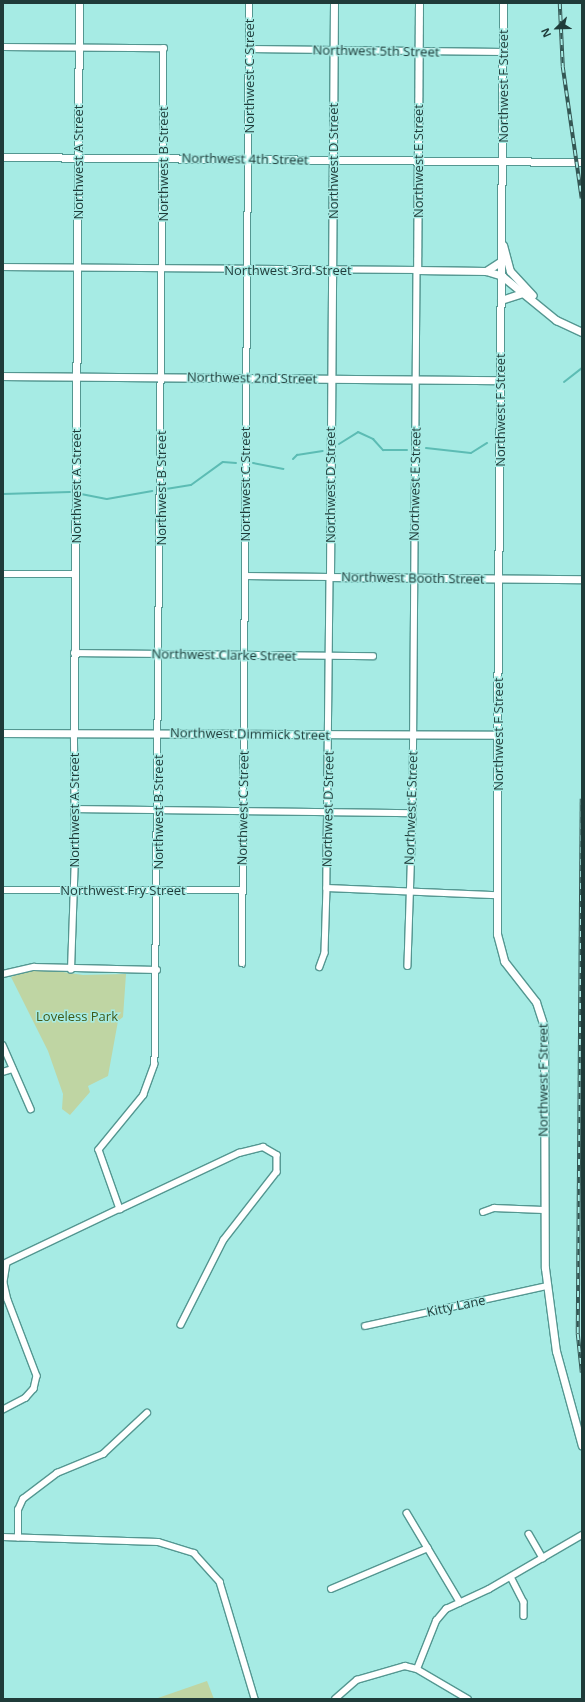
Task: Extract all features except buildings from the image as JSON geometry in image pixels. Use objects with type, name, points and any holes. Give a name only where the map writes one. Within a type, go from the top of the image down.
[{"type":"street","name":"Northwest A Street","points":[[71,970],[74,810],[76,376],[80,3]]},
{"type":"street","name":"Northwest C Street","points":[[242,964],[249,3]]},
{"type":"street","name":"Northwest D Street","points":[[320,967],[325,953],[327,888],[334,3]]},
{"type":"street","name":"Northwest E Street","points":[[408,966],[409,891],[413,813],[419,3]]},
{"type":"street","name":"Northwest F Street","points":[[503,3],[502,237],[500,262],[502,276],[498,735],[498,895],[500,953],[512,976],[536,1002],[544,1026],[543,1210],[547,1286],[556,1352],[582,1446]]},
{"type":"street","points":[[3,47],[79,47]]},
{"type":"street","name":"Northwest B Street","points":[[79,47],[164,48],[156,1049],[152,1078],[144,1095],[99,1150],[120,1209]]},
{"type":"street","name":"Northwest 5th Street","points":[[249,49],[503,52]]},
{"type":"street","name":"Northwest 4th Street","points":[[3,157],[582,162]]},
{"type":"street","name":"Northwest 3rd Street","points":[[502,237],[513,276],[556,320]]},
{"type":"street","points":[[486,271],[500,262]]},
{"type":"street","name":"Northwest 3rd Street","points":[[3,267],[332,271],[486,271],[502,276],[556,320],[582,332]]},
{"type":"street","points":[[501,300],[523,293]]},
{"type":"street","name":"Northwest 2nd Street","points":[[3,376],[500,380]]},
{"type":"street","points":[[3,574],[75,574]]},
{"type":"street","name":"Northwest Booth Street","points":[[245,576],[582,580]]},
{"type":"street","name":"Northwest Clarke Street","points":[[74,653],[373,656]]},
{"type":"street","name":"Northwest Dimmick Street","points":[[3,733],[74,732],[328,735],[498,735]]},
{"type":"street","points":[[74,810],[413,813]]},
{"type":"street","points":[[327,888],[498,895]]},
{"type":"street","name":"Northwest Fry Street","points":[[3,890],[242,890]]},
{"type":"street","points":[[3,974],[34,966],[71,970],[157,970]]},
{"type":"street","points":[[3,1045],[31,1109]]},
{"type":"street","points":[[3,1072],[13,1069]]},
{"type":"street","points":[[3,1410],[26,1398],[34,1389],[37,1376],[5,1302],[4,1275],[12,1258],[239,1153],[263,1147],[277,1155],[277,1172],[224,1240],[181,1324]]},
{"type":"street","points":[[483,1212],[494,1208],[543,1210]]},
{"type":"street","name":"Kitty Lane","points":[[365,1326],[547,1286]]},
{"type":"street","points":[[18,1538],[18,1510],[23,1499],[49,1478],[103,1454],[147,1413]]},
{"type":"street","points":[[407,1513],[460,1602]]},
{"type":"street","points":[[529,1534],[543,1558]]},
{"type":"street","points":[[416,1668],[436,1621],[446,1609],[511,1577],[582,1535]]},
{"type":"street","points":[[3,1537],[158,1542],[194,1554],[220,1582],[255,1699]]},
{"type":"street","points":[[331,1589],[428,1548]]},
{"type":"street","points":[[511,1577],[524,1602],[524,1616]]},
{"type":"street","points":[[334,1699],[351,1685],[368,1676],[398,1667],[416,1668],[468,1699]]},
{"type":"green space","name":"Loveless Park","points":[[43,969],[83,975],[126,974],[123,1017],[118,1021],[108,1076],[88,1086],[90,1092],[70,1115],[62,1109],[63,1094],[48,1051],[11,977],[29,970]]},
{"type":"green space","points":[[207,1681],[214,1699],[155,1699]]},
{"type":"waterway","points":[[564,382],[582,368]]},
{"type":"waterway","points":[[339,444],[358,432],[373,439],[383,450],[407,450]]},
{"type":"waterway","points":[[426,448],[471,453],[487,443]]},
{"type":"waterway","points":[[293,459],[297,455],[323,451]]},
{"type":"waterway","points":[[166,489],[191,485],[223,462],[236,463]]},
{"type":"waterway","points":[[253,463],[283,469]]},
{"type":"waterway","points":[[81,494],[107,499],[152,491]]},
{"type":"waterway","points":[[3,494],[70,492]]},
{"type":"railway","points":[[560,3],[563,67],[582,199]]},
{"type":"railway","points":[[582,799],[578,1334],[582,1373]]}]
